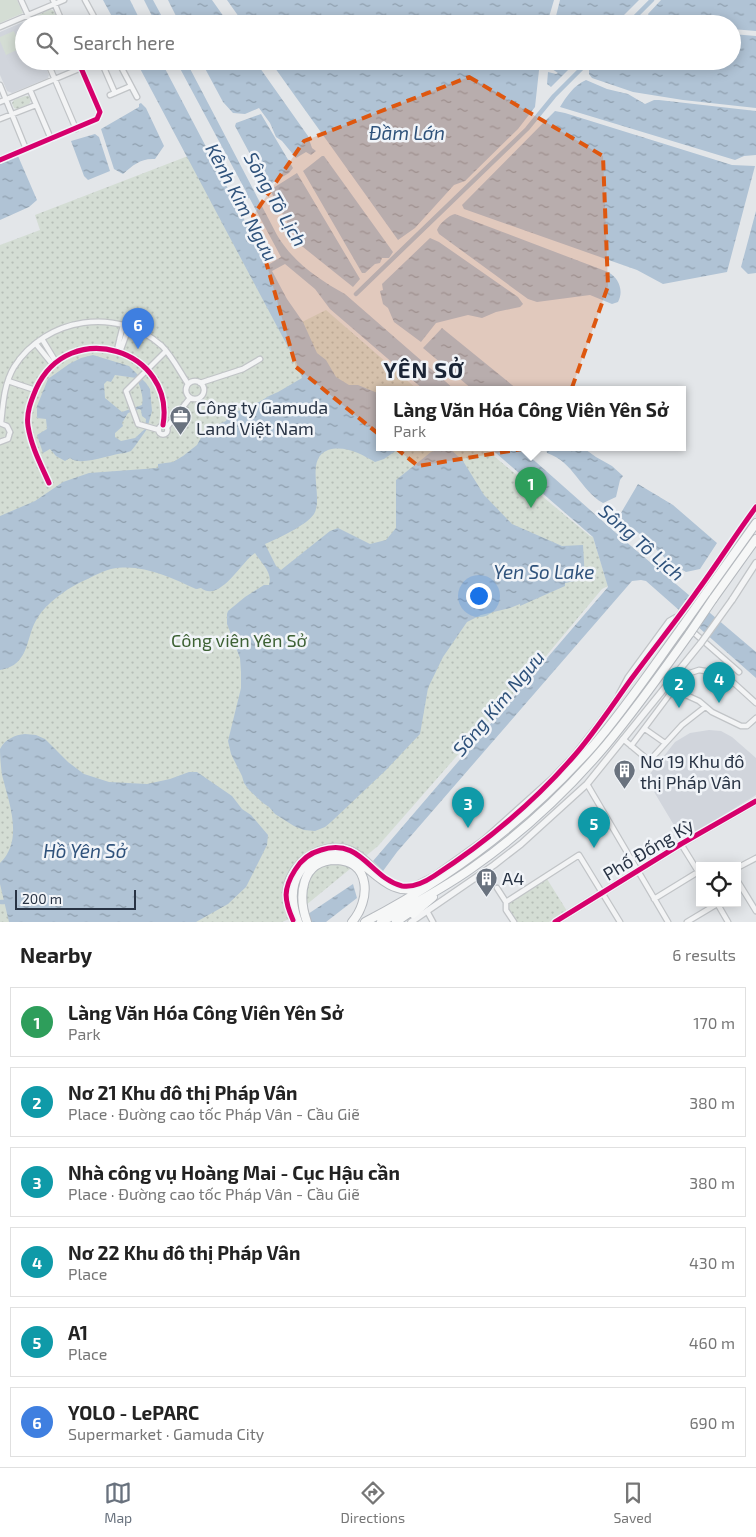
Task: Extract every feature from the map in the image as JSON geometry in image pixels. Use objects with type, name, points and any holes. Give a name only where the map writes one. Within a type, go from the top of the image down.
[{"type":"highway","points":[[365,922],[418,893],[507,830],[563,778],[617,716],[682,627],[703,590],[756,522]]},
{"type":"highway","points":[[396,922],[485,859],[531,821],[582,771],[626,720],[756,539]]},
{"type":"highway","points":[[295,921],[293,896],[297,876],[308,861],[316,856],[334,852],[342,853],[357,860],[382,881],[398,889],[416,889],[438,880]]},
{"type":"highway","points":[[307,922],[302,896],[304,880],[314,868],[335,860],[348,863],[357,869],[366,891],[364,905],[352,922]]},
{"type":"highway","points":[[381,922],[446,886]]},
{"type":"highway","points":[[404,922],[446,886]]},
{"type":"street","points":[[21,0],[28,15]]},
{"type":"street","points":[[30,15],[54,2],[64,0]]},
{"type":"street","points":[[85,0],[93,15]]},
{"type":"street","points":[[54,2],[59,15]]},
{"type":"street","points":[[0,27],[15,21]]},
{"type":"street","points":[[51,70],[76,129]]},
{"type":"street","points":[[0,102],[76,70]]},
{"type":"street","points":[[1,158],[97,119],[100,112],[82,70]]},
{"type":"street","points":[[104,70],[115,93]]},
{"type":"street","points":[[123,70],[137,97]]},
{"type":"street","points":[[0,85],[26,149]]},
{"type":"street","points":[[110,95],[131,86]]},
{"type":"street","points":[[30,90],[51,139]]},
{"type":"street","points":[[0,120],[36,104]]},
{"type":"street","points":[[0,442],[8,439],[10,432],[7,426],[0,423],[9,379],[14,367],[28,350],[42,339],[63,328],[81,322],[107,322],[123,325],[151,338],[166,351],[188,384],[186,392],[190,398],[197,399],[202,395],[204,388],[200,383],[194,381],[188,384]]},
{"type":"street","points":[[118,351],[123,325]]},
{"type":"street","points":[[118,351],[129,327]]},
{"type":"street","points":[[42,339],[54,364]]},
{"type":"street","points":[[36,344],[54,364]]},
{"type":"street","points":[[50,483],[34,447],[28,424],[29,403],[41,378],[54,364],[80,350],[98,347],[118,351],[136,361],[146,371],[151,375],[162,392],[165,426],[168,431],[165,434],[161,434],[159,430],[138,424],[126,392],[136,381],[146,371],[166,351]]},
{"type":"street","points":[[200,383],[243,370],[260,359]]},
{"type":"street","points":[[9,379],[36,389]]},
{"type":"street","points":[[159,430],[161,426],[165,426],[190,398]]},
{"type":"street","points":[[295,921],[287,907],[287,884],[298,864],[307,856],[326,848],[342,848],[359,855],[390,882],[404,886],[420,884],[484,840],[521,808],[574,756],[676,620],[703,590],[756,506]]},
{"type":"street","points":[[411,922],[472,881],[521,844],[587,784],[701,643],[756,563]]},
{"type":"street","points":[[618,698],[622,685],[669,621],[676,617],[739,672]]},
{"type":"street","points":[[666,686],[684,675],[699,670],[724,674],[756,703]]},
{"type":"street","points":[[666,686],[685,693],[712,712],[745,727],[756,718]]},
{"type":"street","points":[[632,746],[673,690]]},
{"type":"street","points":[[623,739],[649,759],[652,758],[682,725],[705,707]]},
{"type":"street","points":[[645,728],[666,743]]},
{"type":"street","points":[[587,784],[668,922]]},
{"type":"street","name":"Phố Đống Kỳ","points":[[555,922],[681,844],[756,801]]},
{"type":"street","points":[[681,844],[696,868]]},
{"type":"street","points":[[506,902],[579,855],[619,922]]},
{"type":"street","points":[[741,866],[756,858]]},
{"type":"street","points":[[654,899],[696,875]]},
{"type":"street","points":[[741,887],[756,911]]},
{"type":"street","points":[[497,888],[506,902],[506,910],[514,922]]},
{"type":"street","points":[[687,922],[712,907]]},
{"type":"street","points":[[719,907],[728,922]]},
{"type":"street","points":[[427,911],[433,922]]},
{"type":"street","points":[[564,916],[568,922]]},
{"type":"highlighted area","points":[[469,77],[603,156],[608,286],[552,444],[418,466],[296,367],[253,216],[304,141]]},
{"type":"shaded area","points":[[15,25],[15,70],[47,70],[48,78],[12,93],[7,91],[0,75],[0,32]]},
{"type":"shaded area","points":[[709,730],[721,731],[732,737],[756,758],[756,795],[686,838],[681,837],[647,780],[675,742],[690,733]]},
{"type":"green space","points":[[0,0],[17,0],[23,13],[0,23]]},
{"type":"green space","points":[[50,9],[54,11],[56,15],[39,15]]},
{"type":"green space","points":[[14,31],[15,51],[6,55],[0,37]]},
{"type":"green space","points":[[29,96],[31,101],[29,104],[17,109],[14,108],[12,103],[14,100]]},
{"type":"green space","name":"Công viên Yên Sở","points":[[188,156],[282,332],[326,310],[414,386],[376,386],[376,451],[488,451],[593,537],[608,586],[602,589],[526,680],[378,846],[289,919],[282,922],[0,922],[0,245],[40,230],[35,215]]},
{"type":"green space","points":[[547,879],[567,911],[549,922],[517,922],[508,908],[509,903]]},
{"type":"water","points":[[103,0],[130,0],[138,15],[111,15]]},
{"type":"water","points":[[144,0],[153,0],[161,15],[152,15]]},
{"type":"water","points":[[168,0],[212,0],[223,15],[176,15]]},
{"type":"water","points":[[227,0],[554,0],[550,15],[238,15]]},
{"type":"water","points":[[560,0],[639,0],[624,15],[556,15]]},
{"type":"water","points":[[661,0],[756,0],[756,31],[741,30],[741,15],[648,14]]},
{"type":"water","points":[[741,35],[756,36],[756,108],[633,92],[592,78],[589,70],[741,70]]},
{"type":"water","name":"Yen So Lake","points":[[141,70],[166,70],[268,265],[281,257],[181,70],[191,70],[283,245],[298,262],[345,294],[451,386],[420,386],[330,309],[315,289],[285,264],[272,271],[287,299],[303,322],[317,353],[326,360],[336,377],[349,385],[358,385],[376,392],[376,451],[395,451],[384,459],[375,462],[347,449],[328,450],[321,455],[317,461],[317,498],[314,514],[299,527],[265,544],[276,566],[281,570],[330,531],[338,528],[370,544],[386,540],[396,528],[396,480],[434,451],[452,451],[463,461],[484,495],[512,524],[562,546],[583,545],[585,579],[565,583],[565,586],[520,606],[520,604],[481,615],[467,622],[443,657],[428,688],[420,734],[386,770],[331,822],[315,831],[304,830],[294,826],[275,814],[249,790],[231,754],[228,741],[241,688],[241,672],[240,658],[227,624],[227,614],[245,597],[264,585],[269,585],[268,572],[255,553],[223,586],[208,591],[201,588],[196,589],[155,572],[134,568],[111,569],[99,573],[68,589],[46,607],[34,625],[22,656],[10,667],[0,670],[0,516],[35,501],[63,482],[89,473],[158,468],[158,464],[173,462],[197,445],[205,430],[226,421],[229,415],[259,402],[302,378],[297,364]]},
{"type":"water","points":[[206,70],[261,70],[308,136],[312,148],[316,151],[311,155],[306,152],[296,158],[282,141],[276,137],[270,123],[259,108],[245,114],[233,113],[223,102]]},
{"type":"water","name":"Đầm Lớn","points":[[276,70],[539,70],[535,107],[518,129],[465,181],[454,185],[415,228],[398,240]]},
{"type":"water","points":[[554,70],[568,70],[551,87],[547,84],[548,72],[558,73]]},
{"type":"water","points":[[586,80],[607,89],[628,94],[645,104],[659,100],[756,111],[756,155],[744,156],[735,160],[560,107],[574,88]]},
{"type":"water","points":[[141,103],[146,108],[164,146],[155,159],[141,161],[123,174],[114,169],[101,129],[139,107]]},
{"type":"water","points":[[555,111],[732,165],[755,166],[727,272],[663,284],[637,270],[464,209],[462,205]]},
{"type":"water","points":[[261,114],[293,168],[289,173],[272,183],[265,182],[235,126],[236,123]]},
{"type":"water","points":[[95,134],[99,137],[110,171],[88,180],[84,176],[71,141]]},
{"type":"water","points":[[18,156],[37,200],[29,207],[0,220],[0,164]]},
{"type":"water","points":[[324,156],[393,252],[389,258],[382,258],[380,263],[375,264],[365,273],[362,273],[303,171]]},
{"type":"water","name":"Sông Tô Lịch","points":[[297,173],[360,279],[353,287],[298,243],[270,190]]},
{"type":"water","points":[[756,211],[756,273],[748,274],[741,267]]},
{"type":"water","points":[[455,214],[608,272],[618,281],[621,294],[618,302],[612,304],[590,295],[537,302],[528,299],[439,234],[437,230],[440,225],[447,218]]},
{"type":"water","points":[[430,238],[439,242],[518,297],[523,304],[520,307],[496,312],[482,318],[468,315],[436,323],[421,342],[394,322],[388,308],[383,304],[380,291],[383,290],[382,284]]},
{"type":"water","points":[[442,328],[513,386],[468,386],[423,348]]},
{"type":"water","points":[[93,355],[129,366],[150,389],[152,411],[147,429],[131,451],[88,461],[70,458],[65,461],[56,456],[50,449],[43,453],[37,435],[47,429],[46,419],[37,418],[37,406],[48,379],[81,358]],"holes":[[[115,375],[136,378],[141,391],[142,405],[122,412],[105,398],[104,384],[107,381],[111,382]],[[139,409],[142,416],[146,419],[145,429],[135,438],[121,441],[115,437],[115,433],[123,426],[122,423],[128,413]]]},
{"type":"water","points":[[494,451],[524,451],[624,540],[756,652],[756,678],[646,581],[632,581],[397,852],[383,871],[373,861],[608,587],[593,537]]},
{"type":"water","points":[[547,451],[588,451],[612,466],[623,476],[620,480],[616,497],[603,503],[588,491],[571,469],[556,457],[547,453]]},
{"type":"water","points":[[638,484],[673,505],[717,543],[700,569],[686,572],[670,563],[644,537],[618,518]]},
{"type":"water","name":"Hồ Yên Sở","points":[[25,734],[36,735],[45,739],[68,762],[84,774],[109,782],[147,784],[170,779],[189,772],[197,772],[232,796],[268,835],[267,845],[246,887],[228,904],[196,922],[9,922],[0,884],[0,863],[7,854],[11,843],[13,821],[2,775],[0,749],[11,738]]},
{"type":"water","points":[[353,884],[357,898],[326,922],[296,922]]},
{"type":"waterway","points":[[637,15],[652,0]]},
{"type":"waterway","points":[[356,294],[527,129],[554,96],[580,70]]},
{"type":"waterway","points":[[232,205],[251,194]]},
{"type":"cycle path","points":[[0,160],[97,119],[100,112],[82,70]]},
{"type":"cycle path","points":[[49,483],[31,441],[28,412],[36,389],[51,367],[72,353],[94,349],[117,352],[137,361],[153,377],[163,399],[163,425]]},
{"type":"cycle path","points":[[293,920],[286,895],[288,883],[300,863],[313,853],[335,847],[346,849],[356,854],[391,882],[402,886],[415,885],[431,878],[472,850],[526,805],[559,773],[589,737],[690,601],[756,507]]},
{"type":"cycle path","points":[[555,922],[681,844],[756,801]]},
{"type":"place","name":"YOLO - LePARC","points":[[138,349]]},
{"type":"place","name":"Công ty Gamuda Land Việt Nam","points":[[180,436]]},
{"type":"place","name":"Làng Văn Hóa Công Viên Yên Sở","points":[[531,508]]},
{"type":"place","name":"Nơ 22 Khu đô thị Pháp Vân","points":[[719,703]]},
{"type":"place","name":"Nơ 21 Khu đô thị Pháp Vân","points":[[679,708]]},
{"type":"place","name":"Nơ 19 Khu đô thị Pháp Vân","points":[[624,790]]},
{"type":"place","name":"Nhà công vụ Hoàng Mai - Cục Hậu cần","points":[[468,828]]},
{"type":"place","name":"A1","points":[[594,848]]},
{"type":"place","name":"A4","points":[[486,897]]},
{"type":"district","name":"YÊN SỞ","points":[[424,369]]},
{"type":"water label","name":"Kênh Kim Ngưu","points":[[242,202]]},
{"type":"water label","name":"Sông Kim Ngưu","points":[[498,703]]}]
